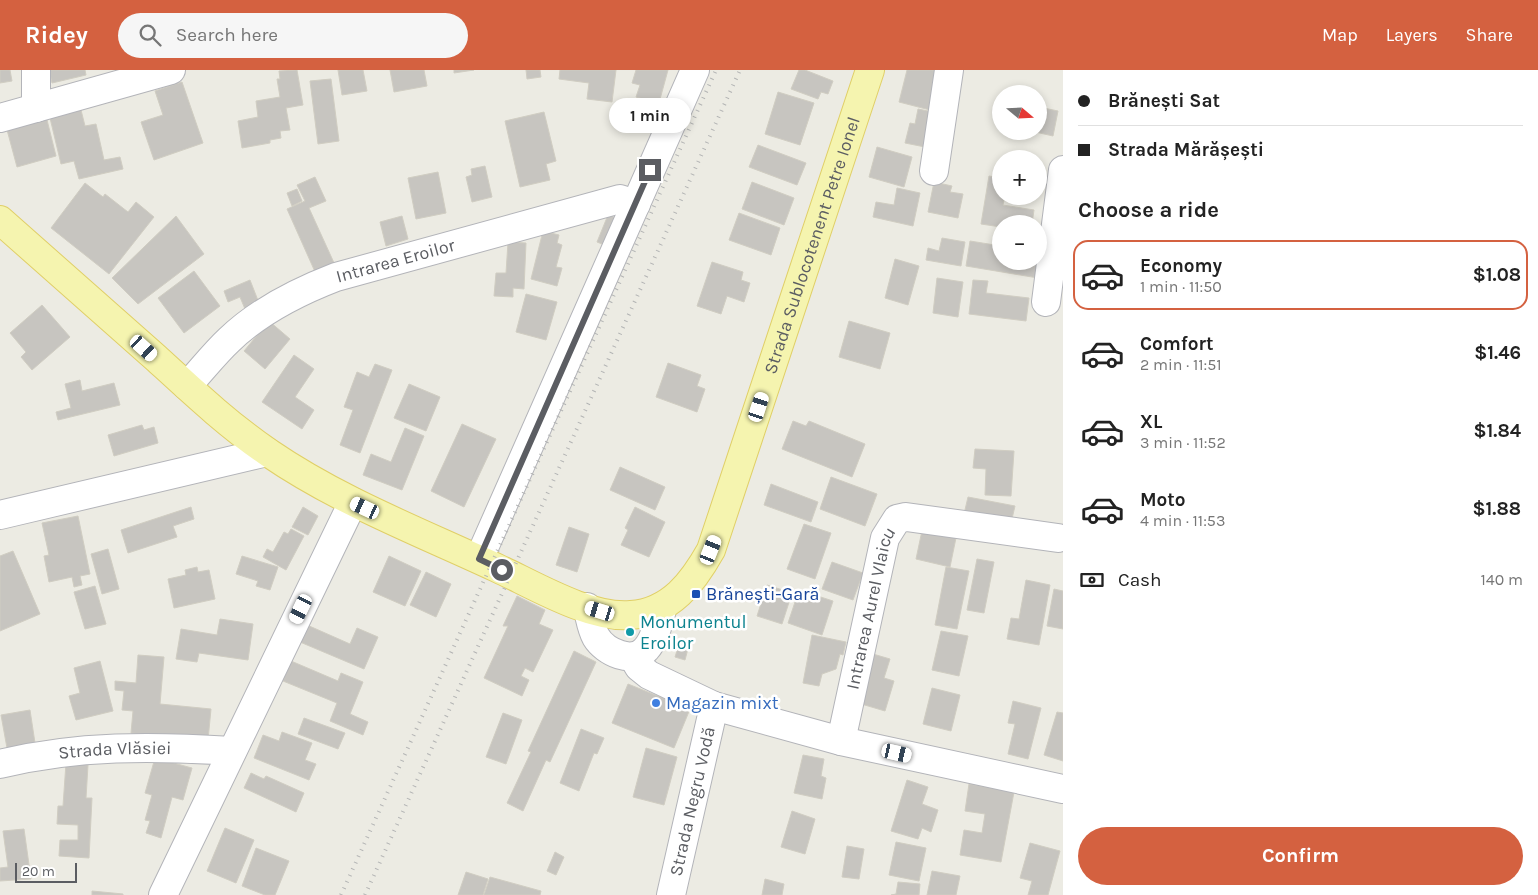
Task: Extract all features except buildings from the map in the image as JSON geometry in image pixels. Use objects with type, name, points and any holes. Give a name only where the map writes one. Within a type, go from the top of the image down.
[{"type":"main road","name":"Strada Sublocotenent Petre Ionel","points":[[0,220],[187,386],[267,452],[353,502],[479,559],[587,607],[630,615],[664,606],[690,582],[702,567],[717,535],[870,70]]},
{"type":"street","points":[[36,70],[36,108]]},
{"type":"street","points":[[0,118],[171,70]]},
{"type":"street","points":[[479,559],[695,70]]},
{"type":"street","points":[[934,171],[950,70]]},
{"type":"street","points":[[1046,302],[1063,170]]},
{"type":"street","name":"Intrarea Eroilor","points":[[187,386],[228,340],[263,312],[304,289],[336,276],[620,199],[636,204]]},
{"type":"street","points":[[0,515],[267,452]]},
{"type":"street","points":[[163,895],[353,502]]},
{"type":"street","name":"Intrarea Aurel Vlaicu","points":[[841,741],[885,538],[897,519],[906,517],[1058,538]]},
{"type":"street","name":"Strada Sublocotenent Petre Ionel","points":[[633,657],[646,650],[650,644],[664,606]]},
{"type":"street","points":[[587,607],[598,639],[619,654],[633,657],[649,675],[714,706],[841,741],[1063,789]]},
{"type":"street","name":"Strada Negru Vodă","points":[[670,895],[714,706]]},
{"type":"street","name":"Strada Vlăsiei","points":[[0,764],[24,758],[96,749],[175,747],[232,751]]},
{"type":"railway","points":[[341,895],[716,70]]},
{"type":"railway","points":[[365,895],[740,70]]},
{"type":"place","name":"Brănești-Gară","points":[[696,594]]},
{"type":"place","name":"Monumentul Eroilor","points":[[630,632]]},
{"type":"place","name":"Magazin mixt","points":[[656,703]]},
{"type":"route","points":[[502,570],[479,559],[650,170]]}]
